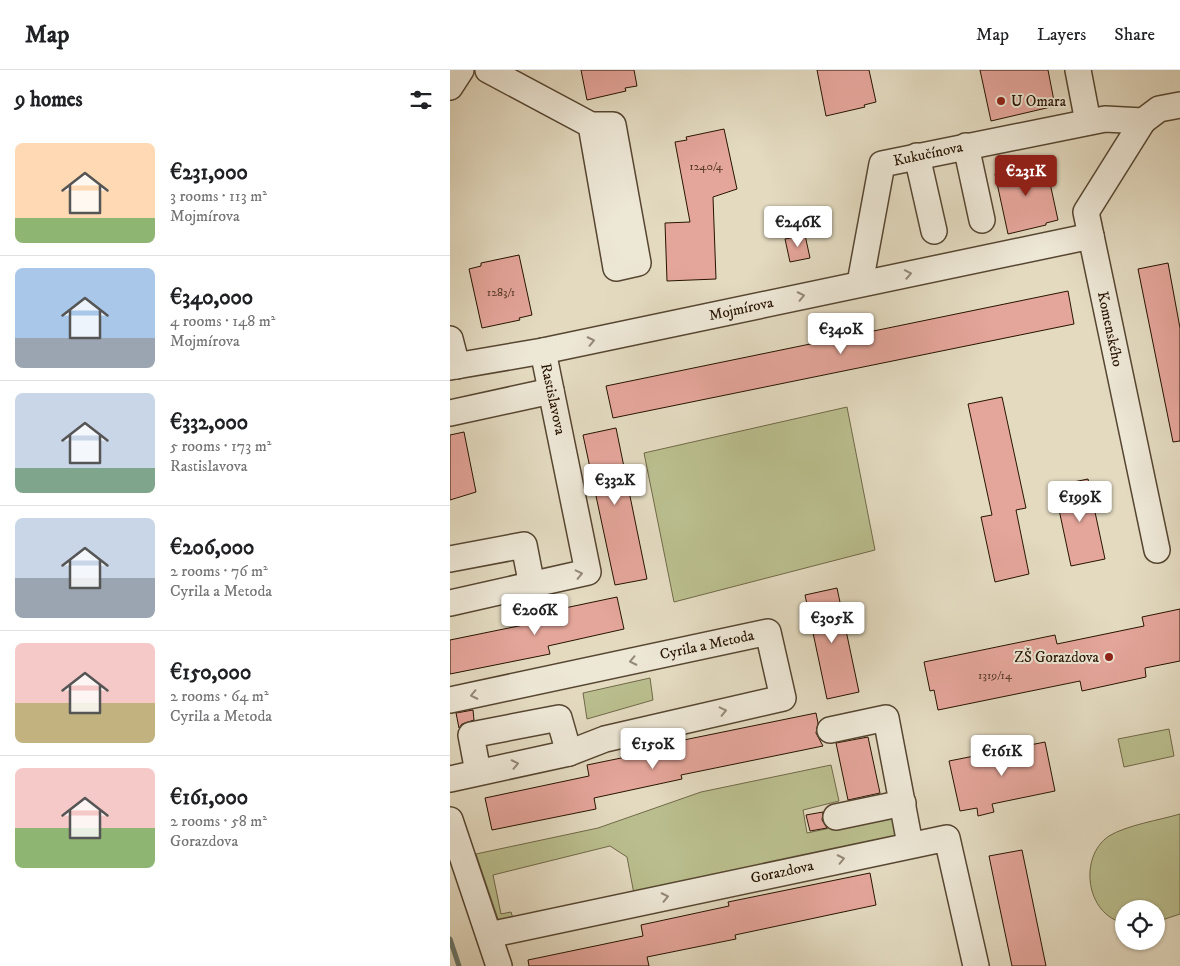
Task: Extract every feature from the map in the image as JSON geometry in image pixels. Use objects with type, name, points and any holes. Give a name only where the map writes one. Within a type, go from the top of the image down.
[{"type":"street","points":[[450,87],[461,70]]},
{"type":"street","points":[[488,70],[591,125],[613,125],[638,263],[616,268],[591,125]]},
{"type":"street","points":[[1078,70],[1088,122]]},
{"type":"street","points":[[1143,121],[1159,109],[1180,105]]},
{"type":"street","name":"Kukučínova","points":[[860,283],[882,164],[1105,119],[1143,121]]},
{"type":"street","name":"Komenského","points":[[1143,121],[1086,212],[1158,550]]},
{"type":"street","points":[[966,146],[982,220]]},
{"type":"street","points":[[917,156],[934,231]]},
{"type":"street","name":"Mojmírova","points":[[454,367],[543,351],[1091,236]]},
{"type":"street","points":[[450,339],[454,367]]},
{"type":"street","name":"Rastislavova","points":[[450,603],[588,572],[543,351]]},
{"type":"street","points":[[450,413],[551,391]]},
{"type":"street","points":[[450,559],[524,544],[532,586]]},
{"type":"street","name":"Cyrila a Metoda","points":[[450,700],[768,632],[782,698],[605,738],[569,753],[450,779]]},
{"type":"street","points":[[478,772],[471,735],[559,718],[569,753]]},
{"type":"street","points":[[830,730],[886,718],[910,844]]},
{"type":"street","points":[[836,817],[903,803]]},
{"type":"street","points":[[450,820],[500,966]]},
{"type":"street","name":"Gorazdova","points":[[489,935],[910,844],[947,838],[976,966]]},
{"type":"green space","points":[[847,407],[875,550],[674,602],[644,453]]},
{"type":"green space","points":[[650,678],[653,700],[587,719],[583,693]]},
{"type":"green space","points":[[1169,729],[1174,756],[1124,767],[1118,739]]},
{"type":"green space","points":[[831,765],[839,801],[803,810],[807,833],[896,814],[899,830],[893,840],[634,894],[627,857],[610,846],[493,875],[501,914],[511,912],[513,918],[499,922],[476,854],[598,828],[701,792]]},
{"type":"green space","points":[[1180,814],[1180,914],[1165,919],[1165,900],[1115,900],[1115,920],[1101,909],[1094,897],[1090,871],[1093,857],[1099,845],[1109,836],[1144,823]]},
{"type":"building","points":[[581,70],[634,70],[637,86],[625,88],[626,91],[587,100]]},
{"type":"building","points":[[817,70],[869,70],[876,102],[864,105],[865,107],[826,116]]},
{"type":"building","points":[[980,70],[1048,70],[1055,106],[991,121]]},
{"type":"building","points":[[724,129],[737,189],[713,197],[716,279],[667,281],[665,223],[690,222],[675,142],[687,140],[686,137]]},
{"type":"building","points":[[1045,160],[1058,220],[1046,223],[1046,225],[1008,234],[995,174],[1007,171],[1007,169]]},
{"type":"building","points":[[805,235],[810,258],[790,262],[785,239]]},
{"type":"building","points":[[519,255],[532,315],[519,318],[520,320],[482,328],[469,269],[481,266],[481,263]]},
{"type":"building","points":[[1168,263],[1180,328],[1180,441],[1173,442],[1138,269]]},
{"type":"building","points":[[1068,291],[1074,324],[613,418],[606,386]]},
{"type":"building","points":[[1002,397],[1026,508],[1016,510],[1029,574],[995,582],[981,517],[992,515],[968,404]]},
{"type":"building","points":[[616,428],[647,579],[615,585],[583,435]]},
{"type":"building","points":[[464,432],[476,492],[450,500],[450,435]]},
{"type":"building","points":[[1088,479],[1105,559],[1071,566],[1054,486]]},
{"type":"building","points":[[837,588],[859,692],[827,699],[805,595]]},
{"type":"building","points":[[617,597],[624,629],[548,646],[550,654],[450,674],[450,640],[543,621],[541,613]]},
{"type":"building","points":[[1180,609],[1180,661],[1145,668],[1146,677],[1082,691],[1080,681],[938,710],[934,690],[930,691],[924,662],[1055,635],[1057,644],[1144,626],[1142,617]]},
{"type":"building","points":[[473,710],[474,720],[462,724],[459,728],[456,713]]},
{"type":"building","points":[[816,713],[818,723],[816,733],[823,746],[681,775],[682,779],[594,798],[596,809],[492,830],[485,798],[589,776],[587,765],[675,747],[674,742]]},
{"type":"building","points":[[868,737],[880,793],[848,800],[836,743]]},
{"type":"building","points":[[1045,742],[1055,791],[992,804],[994,812],[978,816],[977,808],[960,811],[949,761]]},
{"type":"building","points":[[823,812],[822,820],[827,828],[810,831],[806,815]]},
{"type":"building","points":[[1022,850],[1046,966],[1012,966],[997,895],[989,856]]},
{"type":"building","points":[[870,873],[876,905],[735,935],[736,939],[647,957],[649,966],[529,966],[528,960],[643,936],[641,925],[729,906],[728,902]]},
{"type":"waterway","points":[[450,939],[459,966]]},
{"type":"place","name":"U Omara","points":[[1001,101]]},
{"type":"place","name":"ZŠ Gorazdova","points":[[1109,657]]}]
